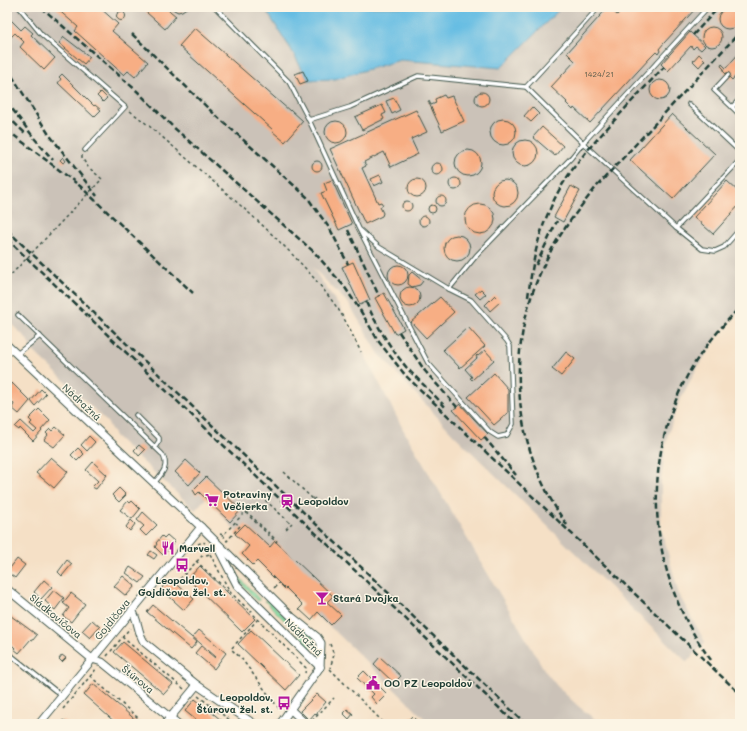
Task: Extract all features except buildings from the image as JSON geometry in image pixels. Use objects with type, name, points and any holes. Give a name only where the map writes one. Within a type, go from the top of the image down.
[{"type":"street","name":"Nádražná","points":[[7,345],[201,527],[222,555],[238,585],[320,667]]},
{"type":"street","name":"Gojdičova","points":[[39,724],[201,527]]},
{"type":"street","name":"Nádražná","points":[[211,542],[292,617],[317,637],[321,643],[320,667]]},
{"type":"street","name":"Sládkovičova","points":[[7,589],[92,659]]},
{"type":"street","points":[[132,610],[137,619],[139,634],[144,642],[197,685],[254,724]]},
{"type":"street","name":"Štúrova","points":[[92,659],[102,662],[178,724]]},
{"type":"street","points":[[280,724],[320,667]]},
{"type":"street","points":[[165,724],[197,685]]},
{"type":"street","points":[[291,710],[306,724]]},
{"type":"lane","points":[[19,7],[42,34],[125,107],[85,150]]},
{"type":"lane","points":[[215,7],[289,82],[309,120],[359,229],[428,363],[490,432],[498,437],[507,434],[513,424],[510,346],[507,340],[471,300],[449,289],[379,247],[359,229]]},
{"type":"lane","points":[[526,87],[599,7]]},
{"type":"lane","points":[[449,289],[476,256],[571,158],[708,7]]},
{"type":"lane","points":[[728,75],[714,90],[740,115]]},
{"type":"lane","points":[[309,120],[350,107],[418,76],[526,87],[583,143],[676,228],[702,249],[715,251],[724,247],[740,229]]},
{"type":"lane","points":[[732,108],[740,99]]},
{"type":"lane","points":[[689,104],[740,152]]},
{"type":"lane","points":[[676,228],[740,160]]},
{"type":"lane","points":[[18,315],[162,454],[166,461],[166,467],[154,483]]},
{"type":"lane","points":[[16,354],[40,336]]},
{"type":"lane","points":[[136,415],[159,438],[159,441],[154,447]]},
{"type":"lane","points":[[7,652],[62,696]]},
{"type":"path","points":[[125,107],[167,140],[255,218],[275,238],[313,279],[337,308],[361,352]]},
{"type":"path","points":[[7,279],[102,179],[88,167],[82,158],[85,150]]},
{"type":"path","points":[[284,472],[314,499],[309,504]]},
{"type":"path","points":[[261,496],[292,524],[286,529]]},
{"type":"path","points":[[246,511],[277,541]]},
{"type":"path","points":[[223,535],[245,512],[276,542],[277,541]]},
{"type":"path","points":[[223,535],[227,541],[240,526],[235,522]]},
{"type":"path","points":[[197,544],[211,542],[218,534],[223,535]]},
{"type":"path","points":[[180,580],[202,556],[210,554],[212,548],[211,542]]},
{"type":"path","points":[[196,562],[230,592]]},
{"type":"path","points":[[283,707],[281,712],[242,658],[231,649],[258,619],[306,668],[304,678]]},
{"type":"path","points":[[122,637],[166,674],[210,708],[234,724]]},
{"type":"path","points":[[320,667],[330,668],[385,724]]},
{"type":"path","points":[[90,676],[145,724]]},
{"type":"path","points":[[310,724],[319,712],[334,698]]},
{"type":"shaded area","points":[[7,7],[740,7],[740,311],[722,331],[697,368],[679,402],[667,437],[661,479],[661,527],[679,595],[705,642],[687,662],[453,434],[379,354],[349,304],[312,267],[341,309],[404,431],[545,671],[557,686],[578,706],[601,724],[430,724],[336,632],[303,605],[206,498],[195,510],[115,436],[107,422],[31,349],[27,339],[7,320]]},
{"type":"green space","points":[[232,566],[237,575],[260,600],[258,601],[243,585],[237,576]]},
{"type":"green space","points":[[267,599],[288,619],[309,633],[317,644],[313,648],[304,648],[305,641],[265,601]]},
{"type":"water","points":[[264,7],[562,7],[501,68],[400,60],[335,79],[308,80],[292,51]]},
{"type":"railway","points":[[41,7],[138,92],[172,126],[314,252],[344,286],[379,342],[406,376],[739,693]]},
{"type":"railway","points":[[693,35],[719,7]]},
{"type":"railway","points":[[567,525],[547,493],[533,459],[523,424],[519,388],[520,352],[526,316],[537,281],[558,239],[597,186],[740,32]]},
{"type":"railway","points":[[132,34],[210,110],[307,197],[330,229],[348,264]]},
{"type":"railway","points":[[528,297],[538,241],[545,220],[562,185],[577,163],[594,143],[664,67]]},
{"type":"railway","points":[[7,68],[48,133],[97,196]]},
{"type":"railway","points":[[7,102],[34,138],[53,160]]},
{"type":"railway","points":[[7,116],[26,134]]},
{"type":"railway","points":[[7,130],[80,186],[193,293]]},
{"type":"railway","points":[[536,265],[557,221]]},
{"type":"railway","points":[[7,230],[526,724]]},
{"type":"railway","points":[[348,230],[379,296]]},
{"type":"railway","points":[[7,239],[516,724]]},
{"type":"railway","points":[[366,302],[395,353],[407,368],[446,408]]},
{"type":"railway","points":[[711,660],[690,627],[674,592],[663,556],[658,518],[657,480],[663,442],[674,405],[691,369],[714,336],[740,307]]},
{"type":"railway","points":[[399,332],[425,371],[457,407]]},
{"type":"railway","points":[[484,437],[516,475]]},
{"type":"place","name":"Potraviny Večierka","points":[[212,500]]},
{"type":"place","name":"Leopoldov","points":[[287,501]]},
{"type":"place","name":"Marvell","points":[[168,548]]},
{"type":"place","name":"Leopoldov, Gojdičova žel. st.","points":[[182,565]]},
{"type":"place","name":"Stará Dvojka","points":[[322,598]]},
{"type":"place","name":"OO PZ Leopoldov","points":[[373,683]]},
{"type":"place","name":"Leopoldov, Štúrova žel. st.","points":[[284,703]]}]
